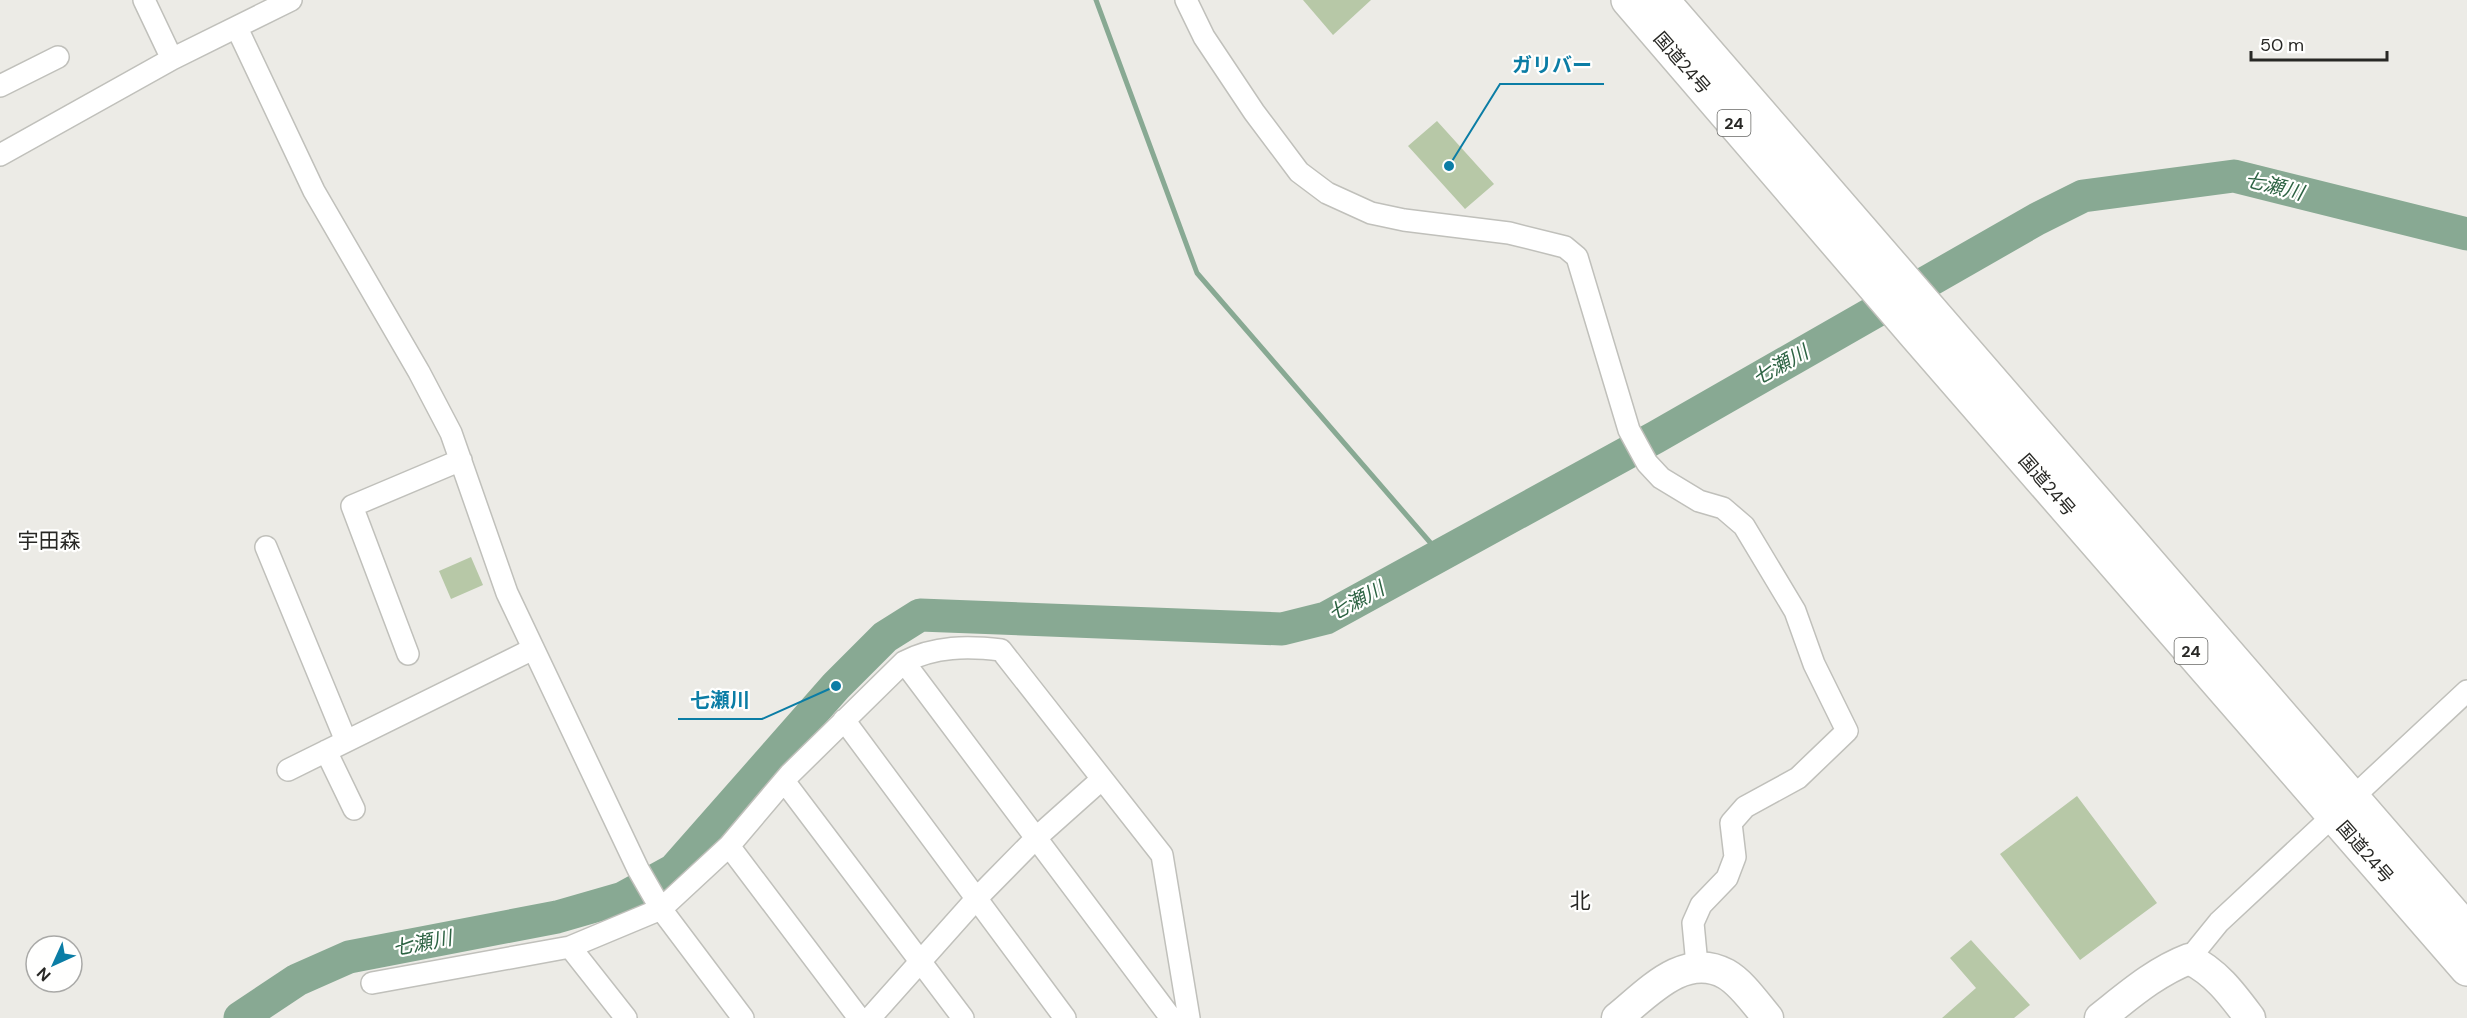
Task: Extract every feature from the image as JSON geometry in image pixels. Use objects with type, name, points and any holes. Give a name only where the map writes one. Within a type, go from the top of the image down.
[{"type":"highway","name":"国道24号","points":[[1628,0],[1849,236]]},
{"type":"highway","name":"国道24号","points":[[1662,0],[1849,236],[2343,807],[2467,969]]},
{"type":"highway","name":"国道24号","points":[[2343,807],[2467,930]]},
{"type":"street","points":[[144,0],[172,60]]},
{"type":"street","points":[[0,155],[172,60],[291,0]]},
{"type":"street","points":[[1186,0],[1204,37],[1254,112],[1299,172],[1327,193],[1371,213],[1404,220],[1509,233],[1565,247],[1577,257],[1629,430],[1647,463],[1661,478],[1699,501],[1723,508],[1744,526],[1795,611],[1814,664],[1847,731],[1798,778],[1744,807],[1731,823],[1735,856],[1727,878],[1701,905],[1693,923],[1697,966]]},
{"type":"street","points":[[237,28],[314,191],[419,372],[451,433],[507,593],[638,869],[661,909],[743,1018]]},
{"type":"street","points":[[0,86],[58,57]]},
{"type":"street","points":[[408,654],[352,506],[461,460]]},
{"type":"street","points":[[266,547],[346,741]]},
{"type":"street","points":[[372,983],[570,947],[661,909],[729,846],[784,781],[904,662],[920,654],[952,647],[1001,650],[1162,855],[1189,1018]]},
{"type":"street","points":[[288,770],[533,649]]},
{"type":"street","points":[[904,662],[1171,1018]]},
{"type":"street","points":[[2100,1018],[2148,980],[2170,966],[2189,959],[2219,922],[2467,691]]},
{"type":"street","points":[[844,720],[1065,1018]]},
{"type":"street","points":[[326,751],[354,809]]},
{"type":"street","points":[[870,1018],[977,898],[1037,837],[1102,779]]},
{"type":"street","points":[[784,781],[963,1018]]},
{"type":"street","points":[[729,846],[859,1018]]},
{"type":"street","points":[[570,947],[626,1018]]},
{"type":"street","points":[[2189,959],[2205,967],[2225,986],[2250,1018]]},
{"type":"street","points":[[1617,1018],[1667,978],[1697,966],[1726,974],[1768,1018]]},
{"type":"building","points":[[1303,0],[1371,0],[1333,35]]},
{"type":"building","points":[[1437,121],[1494,184],[1465,209],[1408,146]]},
{"type":"building","points":[[471,557],[483,585],[451,599],[439,571]]},
{"type":"building","points":[[2077,796],[2157,903],[2080,960],[2000,854]]},
{"type":"building","points":[[1971,940],[2030,1005],[2014,1018],[1942,1018],[1976,988],[1950,958]]},
{"type":"waterway","points":[[1096,0],[1197,273],[1441,555]]},
{"type":"waterway","name":"七瀬川","points":[[240,1018],[297,980],[349,957],[557,917],[623,898],[674,870],[836,686],[885,637],[920,615],[1282,629],[1326,618],[1656,437],[2037,219],[2083,196],[2234,176],[2467,234]]},
{"type":"place","name":"ガリバー","points":[[1449,166]]},
{"type":"place","name":"七瀬川","points":[[836,686]]},
{"type":"district","name":"宇田森","points":[[49,541]]},
{"type":"district","name":"北","points":[[1580,901]]}]
